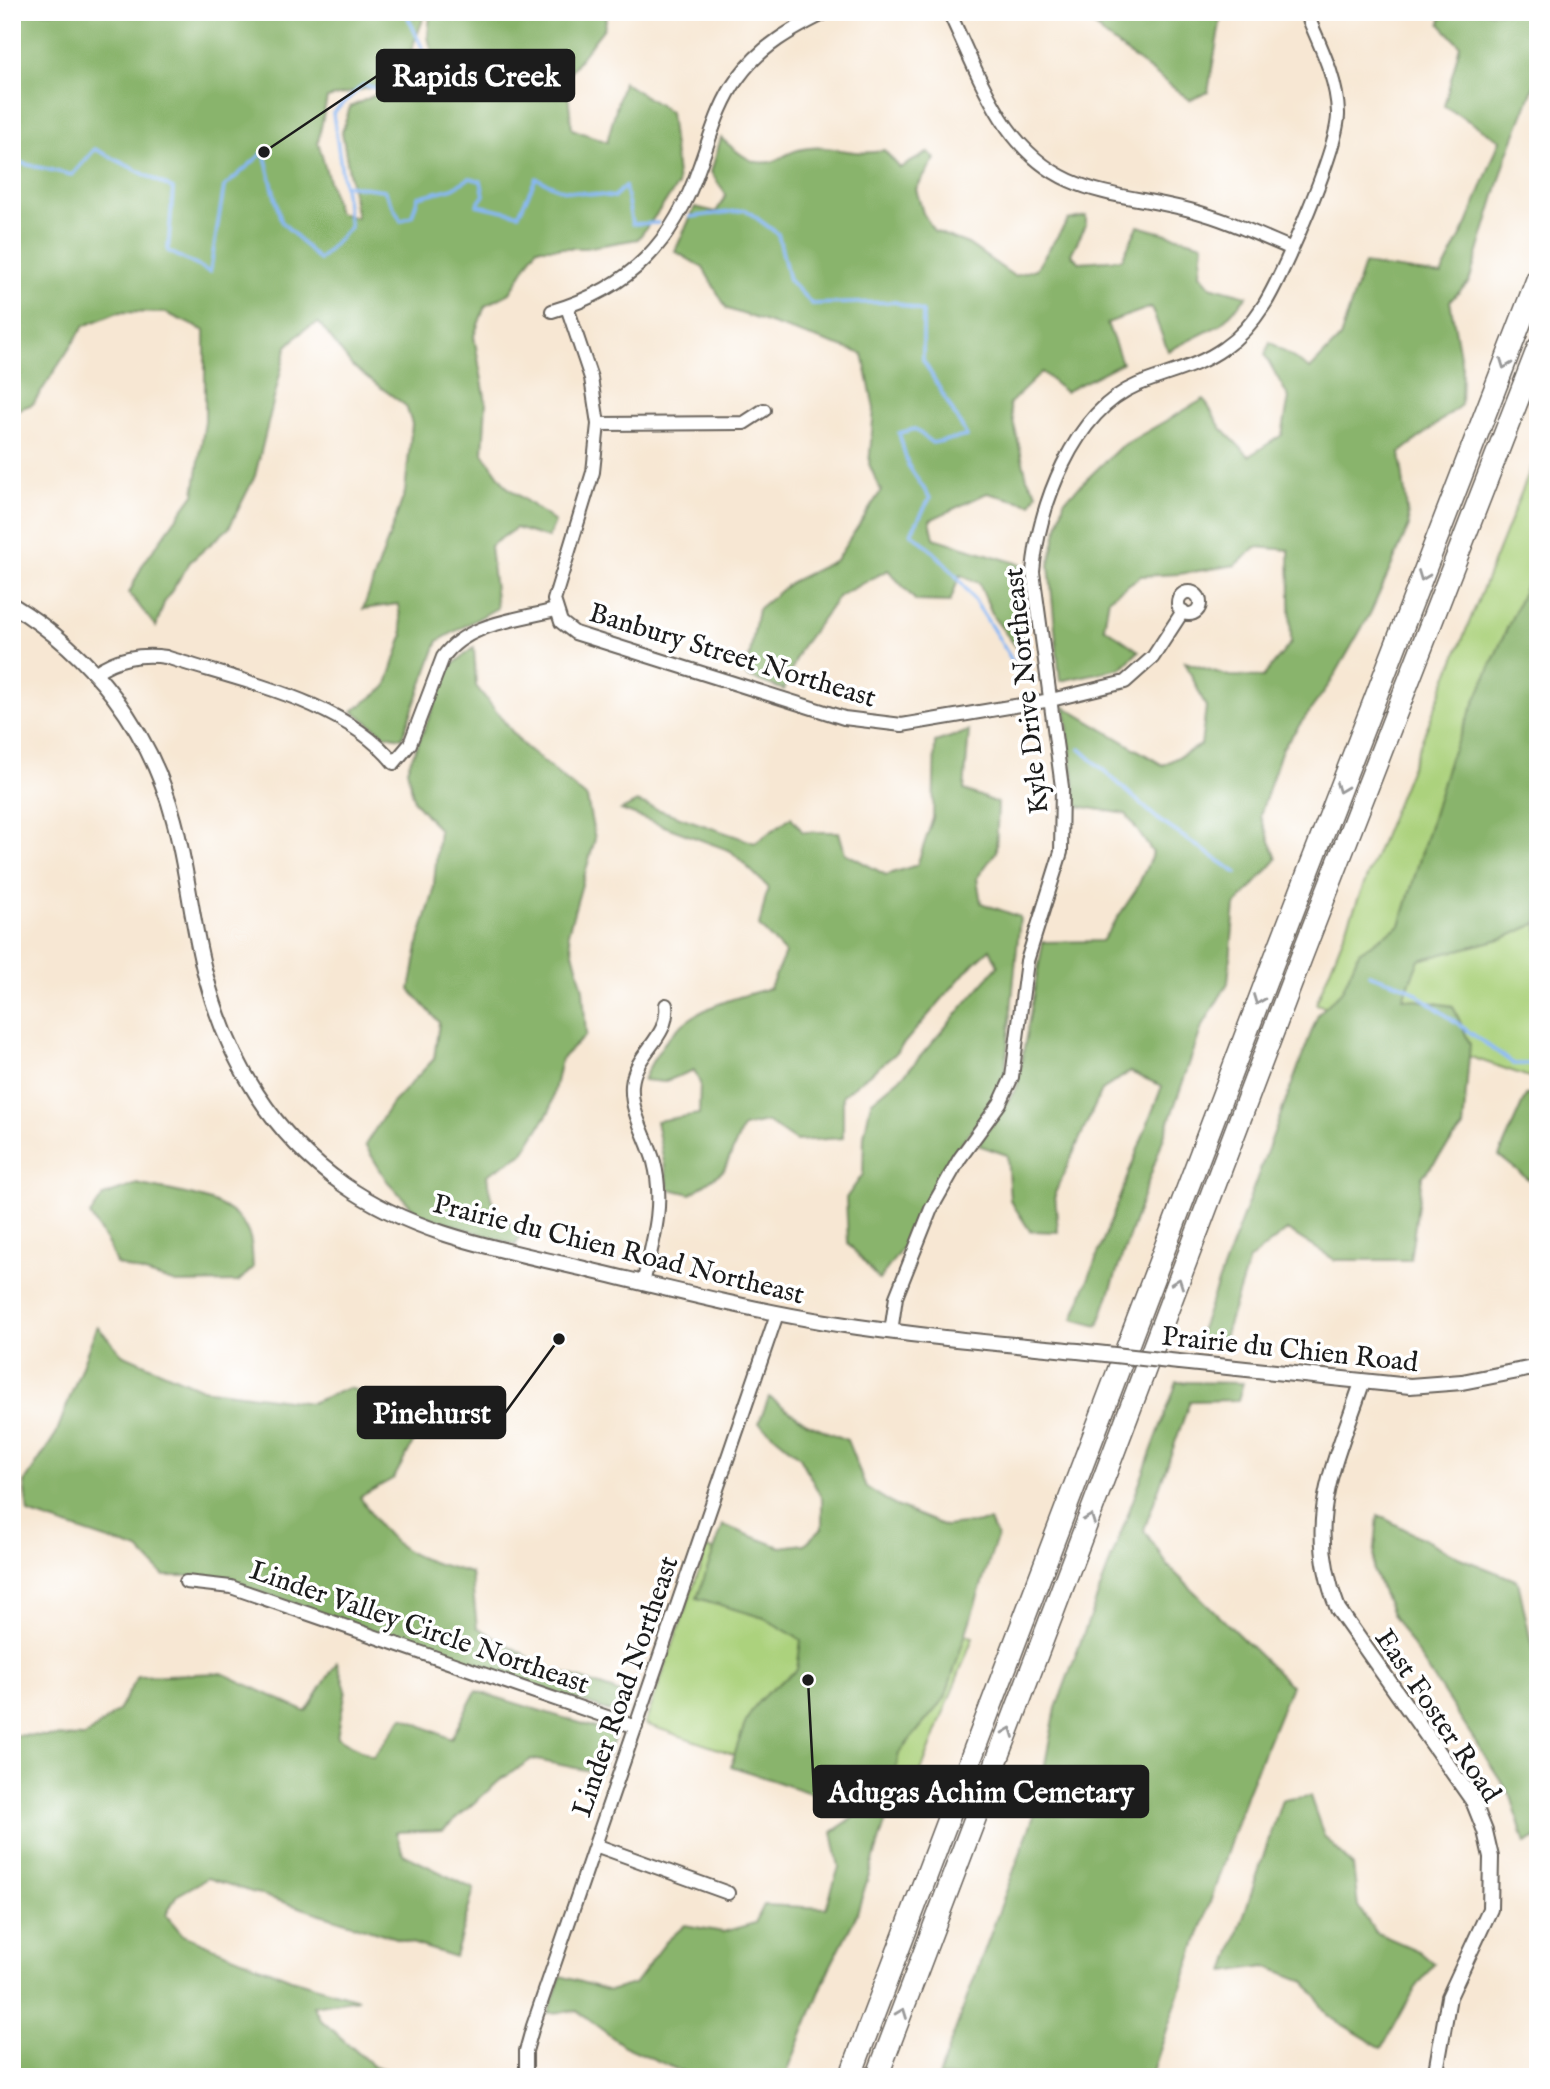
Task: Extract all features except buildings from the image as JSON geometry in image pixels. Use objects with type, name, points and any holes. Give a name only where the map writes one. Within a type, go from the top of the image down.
[{"type":"highway","points":[[850,2077],[1253,1014],[1538,277]]},
{"type":"highway","points":[[877,2077],[1301,958],[1538,348]]},
{"type":"street","points":[[949,12],[1008,128],[1038,160],[1057,174],[1095,192],[1212,216],[1290,247]]},
{"type":"street","name":"Kyle Drive Northeast","points":[[891,1332],[896,1297],[931,1209],[960,1158],[1000,1104],[1013,1077],[1027,961],[1056,871],[1063,833],[1063,797],[1033,572],[1034,553],[1045,515],[1071,447],[1092,417],[1118,395],[1194,365],[1239,335],[1265,303],[1332,149],[1338,117],[1334,83],[1306,12]]},
{"type":"street","points":[[552,312],[622,279],[653,253],[687,202],[718,115],[737,80],[773,42],[822,13]]},
{"type":"street","name":"Banbury Street Northeast","points":[[567,307],[591,377],[598,424],[593,472],[555,590],[555,610],[561,622],[575,633],[863,723],[921,723],[1114,686],[1135,675],[1153,657],[1183,611]]},
{"type":"street","points":[[598,424],[744,423],[764,410]]},
{"type":"street","name":"Prairie du Chien Road Northeast","points":[[12,605],[61,640],[95,673],[141,736],[164,787],[180,847],[204,973],[225,1038],[251,1087],[290,1137],[345,1185],[395,1215],[430,1230],[778,1314],[891,1332],[1078,1351]]},
{"type":"street","points":[[95,673],[124,659],[146,654],[166,657],[338,717],[374,739],[394,763],[410,744],[443,657],[450,648],[470,633],[555,610]]},
{"type":"street","points":[[643,1283],[657,1227],[659,1191],[653,1158],[634,1106],[632,1083],[640,1059],[666,1024],[666,1005]]},
{"type":"street","name":"Linder Road Northeast","points":[[526,2077],[526,2050],[533,2026],[778,1314]]},
{"type":"street","name":"Prairie du Chien Road","points":[[1078,1351],[1362,1383],[1431,1386],[1538,1367]]},
{"type":"street","name":"East Foster Road","points":[[1362,1383],[1323,1507],[1320,1538],[1328,1584],[1338,1609],[1473,1801],[1485,1831],[1491,1857],[1490,1909],[1449,1997],[1436,2077]]},
{"type":"street","name":"Linder Valley Circle Northeast","points":[[186,1582],[231,1587],[636,1727]]},
{"type":"street","points":[[595,1845],[728,1893]]},
{"type":"green space","points":[[12,12],[426,12],[399,81],[327,98],[318,142],[338,213],[357,218],[342,132],[350,107],[375,95],[414,100],[435,64],[428,37],[430,12],[608,12],[604,28],[566,77],[572,129],[607,142],[623,82],[670,112],[678,185],[638,239],[585,248],[537,248],[510,293],[485,306],[474,336],[486,402],[483,453],[506,486],[555,522],[548,538],[516,528],[490,546],[497,608],[438,641],[402,738],[385,735],[353,711],[386,687],[403,636],[398,604],[363,609],[405,492],[412,424],[406,406],[352,366],[319,323],[305,329],[287,346],[255,476],[229,528],[190,562],[164,603],[156,627],[129,593],[143,564],[194,494],[205,421],[205,331],[166,313],[118,312],[84,326],[33,404],[12,412],[12,274],[16,269],[12,253]]},
{"type":"green space","points":[[1080,12],[1222,12],[1208,92],[1190,100],[1106,37]]},
{"type":"green space","points":[[1442,12],[1538,12],[1538,76],[1507,156],[1469,282],[1450,301],[1462,367],[1461,405],[1400,453],[1409,526],[1371,612],[1331,682],[1282,749],[1260,815],[1277,859],[1235,906],[1228,983],[1202,1027],[1098,1326],[1073,1319],[1162,1086],[1130,1072],[1102,1090],[1055,1193],[1058,1232],[1030,1231],[1010,1200],[1007,1155],[978,1145],[1017,1087],[1043,942],[1102,941],[1136,890],[1153,853],[1126,814],[1077,806],[1065,707],[1163,765],[1201,745],[1206,707],[1185,662],[1229,676],[1263,677],[1291,643],[1289,550],[1256,547],[1236,565],[1179,574],[1141,576],[1109,598],[1104,627],[1139,651],[1121,668],[1060,681],[1049,565],[1064,501],[1120,447],[1204,399],[1221,428],[1249,456],[1282,435],[1289,398],[1265,355],[1270,342],[1310,369],[1340,338],[1364,264],[1441,275],[1467,224],[1500,140],[1444,106],[1460,45],[1440,24]]},
{"type":"green space","points":[[721,138],[748,159],[764,163],[775,161],[792,152],[819,147],[862,153],[884,150],[900,168],[929,152],[935,159],[916,189],[923,213],[934,231],[968,244],[1014,276],[1036,269],[1068,220],[1086,216],[1086,225],[1071,254],[1079,262],[1122,259],[1138,226],[1203,244],[1200,274],[1210,286],[1247,296],[1220,325],[1168,351],[1151,307],[1107,323],[1122,363],[1065,392],[1042,372],[1009,404],[1027,478],[1037,493],[1031,504],[987,493],[930,520],[934,538],[1020,564],[1026,631],[1017,648],[994,618],[979,583],[960,575],[950,602],[916,601],[888,570],[839,596],[800,649],[784,690],[746,676],[758,609],[791,582],[836,560],[881,491],[869,464],[874,409],[863,354],[727,309],[703,268],[675,251],[695,207],[716,212],[726,195],[711,172]]},
{"type":"green space","points":[[1538,451],[1538,1080],[1316,1004]]},
{"type":"green space","points":[[1538,558],[1538,923],[1504,938],[1419,960],[1403,998],[1453,1006],[1470,1044],[1463,1128],[1422,1177],[1410,1260],[1335,1260],[1287,1230],[1249,1260],[1222,1344],[1196,1342],[1318,1014],[1342,991],[1359,952],[1400,925],[1450,758]]},
{"type":"green space","points":[[474,647],[476,686],[522,744],[587,798],[595,839],[568,933],[583,989],[586,1035],[561,1059],[550,1110],[523,1153],[487,1175],[495,1209],[506,1221],[522,1231],[516,1245],[418,1214],[387,1181],[365,1145],[392,1103],[434,1059],[439,1022],[410,990],[419,940],[433,894],[439,830],[414,801],[407,769],[451,666]]},
{"type":"green space","points":[[969,731],[964,790],[998,803],[996,852],[977,878],[981,903],[1020,917],[1005,1072],[985,1112],[942,1168],[903,1247],[879,1280],[848,1243],[846,1198],[863,1174],[864,1136],[871,1102],[906,1073],[998,966],[990,949],[968,969],[894,1055],[843,1095],[843,1138],[796,1141],[767,1122],[743,1127],[724,1170],[691,1194],[669,1189],[656,1121],[699,1114],[700,1083],[694,1070],[664,1082],[643,1080],[666,1041],[693,1017],[727,1001],[770,988],[785,953],[759,926],[768,887],[731,851],[621,810],[637,802],[755,843],[791,817],[803,832],[839,832],[845,853],[886,875],[917,865],[933,818],[935,742]]},
{"type":"green space","points":[[1538,1093],[1538,1187],[1499,1156],[1526,1095]]},
{"type":"green space","points":[[137,1184],[184,1193],[216,1203],[230,1211],[241,1221],[249,1235],[253,1268],[238,1282],[176,1283],[116,1264],[109,1246],[90,1215],[103,1196]]},
{"type":"green space","points":[[97,1326],[122,1354],[202,1389],[311,1403],[348,1388],[431,1410],[394,1478],[360,1497],[384,1531],[405,1550],[432,1562],[471,1573],[477,1627],[546,1667],[623,1694],[621,1715],[212,1576],[164,1576],[139,1550],[28,1513],[24,1483],[56,1434]]},
{"type":"green space","points":[[1177,1382],[1243,1383],[1238,1400],[1190,1401],[1144,1530],[1169,1567],[1291,1686],[1247,1793],[1151,2077],[938,2077],[1036,1810],[1056,1708]]},
{"type":"green space","points":[[769,1397],[807,1423],[847,1440],[866,1487],[896,1506],[945,1526],[990,1521],[997,1537],[945,1698],[899,1753],[886,1820],[856,1916],[829,1969],[788,2070],[789,2077],[694,2077],[624,2046],[577,2011],[548,2013],[561,1976],[610,1991],[634,1984],[666,1942],[685,1925],[723,1932],[755,1923],[764,1905],[826,1908],[839,1867],[832,1832],[863,1811],[731,1766],[752,1710],[769,1692],[797,1670],[801,1640],[764,1618],[697,1598],[723,1525],[780,1547],[805,1544],[822,1528],[822,1499],[800,1457],[759,1423]]},
{"type":"green space","points":[[1378,1515],[1458,1557],[1518,1581],[1538,1675],[1538,1837],[1525,1844],[1511,1796],[1393,1616],[1373,1570]]},
{"type":"green space","points":[[707,1548],[973,1637],[905,1813],[645,1724]]},
{"type":"green space","points":[[337,1662],[346,1690],[337,1737],[373,1757],[403,1717],[451,1739],[476,1691],[616,1734],[600,1773],[532,1759],[499,1781],[443,1830],[396,1832],[403,1854],[474,1889],[455,1957],[208,1878],[176,1896],[166,1915],[183,1935],[291,1979],[358,1999],[313,2006],[321,2020],[372,2065],[408,2077],[12,2077],[12,1735],[84,1737],[118,1711],[138,1676],[222,1673],[306,1712]]},
{"type":"green space","points":[[1310,1796],[1324,1836],[1353,1866],[1358,1906],[1375,1932],[1419,1951],[1434,1964],[1415,1989],[1382,2048],[1328,2016],[1306,1982],[1265,1966],[1225,1972],[1282,1800]]},
{"type":"waterway","points":[[12,161],[72,175],[95,149],[173,189],[168,251],[210,272],[224,187],[264,152],[281,221],[319,260],[350,227],[333,113],[363,85],[407,96],[426,56],[408,17],[414,12]]},
{"type":"waterway","points":[[344,185],[384,190],[401,221],[412,216],[418,197],[453,188],[470,178],[481,181],[484,195],[477,205],[519,214],[536,178],[562,190],[614,197],[625,186],[632,224],[658,223]]},
{"type":"waterway","points":[[690,217],[746,210],[778,234],[789,280],[812,304],[895,302],[923,312],[923,360],[967,436],[932,443],[915,429],[899,433],[908,465],[930,498],[911,533],[946,564],[960,581],[987,619],[1023,679]]},
{"type":"waterway","points":[[1080,749],[1160,821],[1237,873]]},
{"type":"waterway","points":[[1369,974],[1407,987],[1514,1064],[1538,1064]]},
{"type":"place","name":"Rapids Creek","points":[[264,152]]},
{"type":"place","name":"Pinehurst","points":[[559,1339]]},
{"type":"place","name":"Adugas Achim Cemetary","points":[[808,1680]]}]
